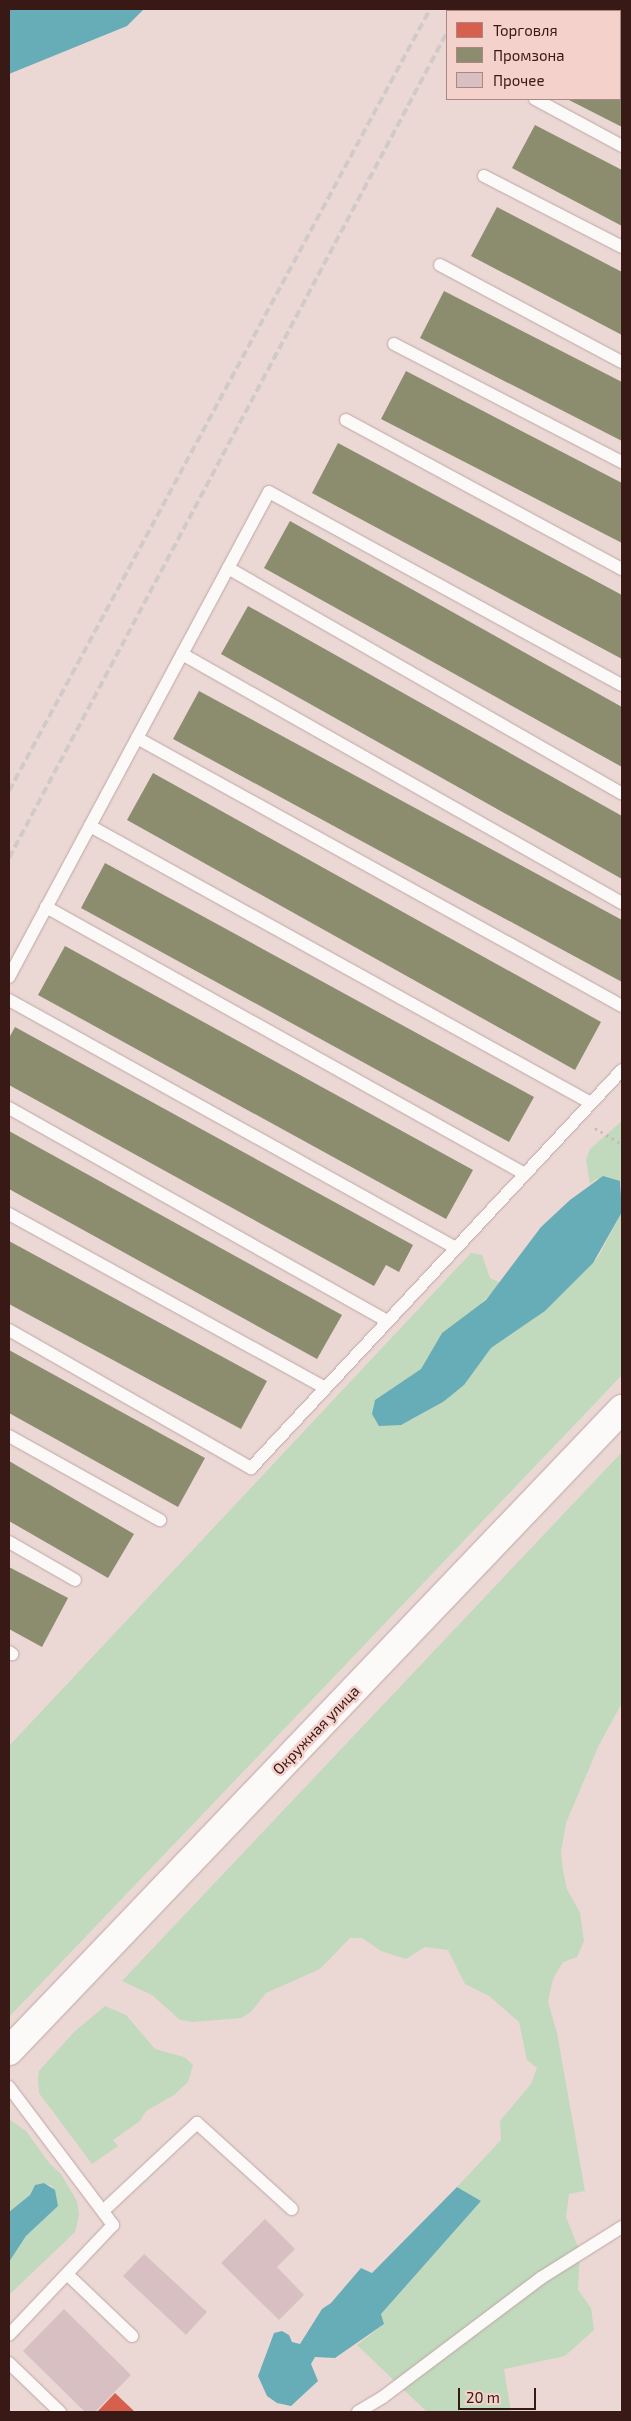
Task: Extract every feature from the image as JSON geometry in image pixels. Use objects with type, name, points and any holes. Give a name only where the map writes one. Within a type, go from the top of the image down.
[{"type":"main road","name":"Окружная улица","points":[[9,2051],[622,1410]]},
{"type":"lane","points":[[537,100],[622,146]]},
{"type":"lane","points":[[484,176],[622,247]]},
{"type":"lane","points":[[440,265],[622,362]]},
{"type":"lane","points":[[394,344],[622,462]]},
{"type":"lane","points":[[346,420],[622,569]]},
{"type":"lane","points":[[9,977],[268,492],[622,685]]},
{"type":"lane","points":[[228,568],[622,794]]},
{"type":"lane","points":[[182,654],[622,903]]},
{"type":"lane","points":[[137,738],[622,1006]]},
{"type":"lane","points":[[90,826],[591,1103]]},
{"type":"lane","points":[[46,907],[525,1174]]},
{"type":"lane","points":[[9,1000],[456,1248]]},
{"type":"lane","points":[[9,1330],[251,1468],[622,1070]]},
{"type":"lane","points":[[9,1108],[388,1321]]},
{"type":"lane","points":[[9,1214],[325,1388]]},
{"type":"lane","points":[[9,1436],[160,1520]]},
{"type":"lane","points":[[9,1542],[75,1580]]},
{"type":"lane","points":[[9,2087],[113,2225],[9,2335]]},
{"type":"lane","points":[[103,2211],[197,2123],[292,2209]]},
{"type":"lane","points":[[358,2412],[383,2397],[541,2278],[622,2227]]},
{"type":"lane","points":[[67,2274],[132,2336]]},
{"type":"lane","points":[[9,2363],[60,2412]]},
{"type":"path","points":[[578,1117],[622,1144]]},
{"type":"green space","points":[[622,1121],[622,1187],[620,1181],[596,1179],[590,1184],[586,1160],[590,1149]]},
{"type":"green space","points":[[622,1212],[622,1375],[9,2017],[9,1746],[471,1253],[482,1255],[490,1278],[501,1283],[480,1305],[442,1333],[421,1369],[375,1400],[409,1421],[443,1402],[464,1384],[491,1348],[545,1311],[598,1257]]},
{"type":"green space","points":[[622,1452],[622,1703],[599,1745],[566,1823],[561,1852],[563,1871],[567,1889],[580,1913],[584,1941],[577,1957],[563,1962],[553,1979],[548,2002],[557,2033],[585,2191],[569,2194],[566,2217],[580,2252],[578,2290],[591,2308],[594,2330],[565,2356],[504,2369],[511,2412],[427,2412],[357,2345],[384,2324],[381,2314],[481,2201],[457,2187],[501,2140],[500,2121],[531,2084],[537,2068],[527,2060],[519,2022],[489,1996],[465,1984],[448,1950],[425,1947],[406,1959],[381,1951],[362,1938],[350,1938],[320,1969],[266,1993],[251,2012],[241,2018],[193,2022],[180,2020],[152,1995],[122,1981]]},
{"type":"green space","points":[[105,2006],[126,2015],[155,2049],[184,2057],[193,2065],[188,2082],[174,2095],[146,2111],[140,2121],[113,2140],[118,2146],[92,2164],[39,2093],[38,2078],[39,2071],[74,2032]]},
{"type":"green space","points":[[9,2119],[26,2131],[50,2164],[61,2174],[77,2201],[79,2215],[75,2232],[9,2295],[9,2262],[26,2236],[58,2206],[52,2186],[44,2183],[35,2185],[30,2195],[9,2212]]},
{"type":"water","points":[[9,9],[144,9],[127,26],[9,74]]},
{"type":"water","points":[[603,1176],[620,1181],[622,1212],[593,1263],[545,1311],[491,1348],[464,1385],[443,1402],[401,1425],[379,1426],[372,1414],[375,1400],[421,1369],[442,1333],[486,1300],[541,1227],[570,1200]]},
{"type":"water","points":[[44,2183],[55,2190],[58,2206],[26,2236],[9,2262],[9,2212],[30,2195],[35,2185]]},
{"type":"water","points":[[457,2187],[481,2201],[381,2314],[384,2324],[335,2358],[315,2357],[311,2364],[318,2381],[291,2406],[277,2403],[267,2396],[258,2376],[274,2333],[282,2331],[289,2335],[292,2342],[300,2344],[322,2309],[331,2303],[361,2268],[372,2273]]},
{"type":"building: Торговля","points":[[115,2393],[134,2411],[97,2412]]},
{"type":"building: Промзона","points":[[602,9],[622,9],[622,19],[621,10]]},
{"type":"building: Промзона","points":[[621,64],[622,64],[622,127],[569,100],[621,100]]},
{"type":"building: Промзона","points":[[535,125],[622,170],[622,226],[512,168]]},
{"type":"building: Промзона","points":[[497,207],[622,272],[622,335],[471,256]]},
{"type":"building: Промзона","points":[[444,291],[622,382],[622,441],[420,338]]},
{"type":"building: Промзона","points":[[406,371],[622,483],[622,543],[381,419]]},
{"type":"building: Промзона","points":[[338,443],[622,595],[622,659],[312,493]]},
{"type":"building: Промзона","points":[[290,521],[622,707],[622,767],[264,568]]},
{"type":"building: Промзона","points":[[248,606],[622,816],[622,879],[221,654]]},
{"type":"building: Промзона","points":[[199,691],[622,920],[622,982],[173,739]]},
{"type":"building: Промзона","points":[[153,773],[601,1022],[575,1070],[127,820]]},
{"type":"building: Промзона","points":[[105,863],[534,1097],[509,1142],[81,908]]},
{"type":"building: Промзона","points":[[65,946],[473,1170],[446,1219],[38,995]]},
{"type":"building: Промзона","points":[[15,1027],[413,1245],[399,1272],[386,1265],[374,1286],[9,1085],[9,1038]]},
{"type":"building: Промзона","points":[[9,1131],[342,1315],[317,1359],[9,1189]]},
{"type":"building: Промзона","points":[[9,1241],[267,1381],[241,1429],[9,1304]]},
{"type":"building: Промзона","points":[[9,1350],[205,1458],[178,1507],[9,1413]]},
{"type":"building: Промзона","points":[[9,1461],[134,1534],[108,1578],[9,1521]]},
{"type":"building: Промзона","points":[[9,1567],[68,1598],[42,1647],[9,1629]]},
{"type":"building: Прочее","points":[[265,2219],[295,2249],[277,2267],[304,2295],[279,2320],[221,2263]]},
{"type":"building: Прочее","points":[[144,2254],[207,2312],[186,2335],[123,2276]]},
{"type":"building: Прочее","points":[[64,2309],[131,2375],[95,2412],[85,2412],[23,2351]]},
{"type":"railway","points":[[9,791],[430,9]]},
{"type":"railway","points":[[9,858],[446,34]]}]
